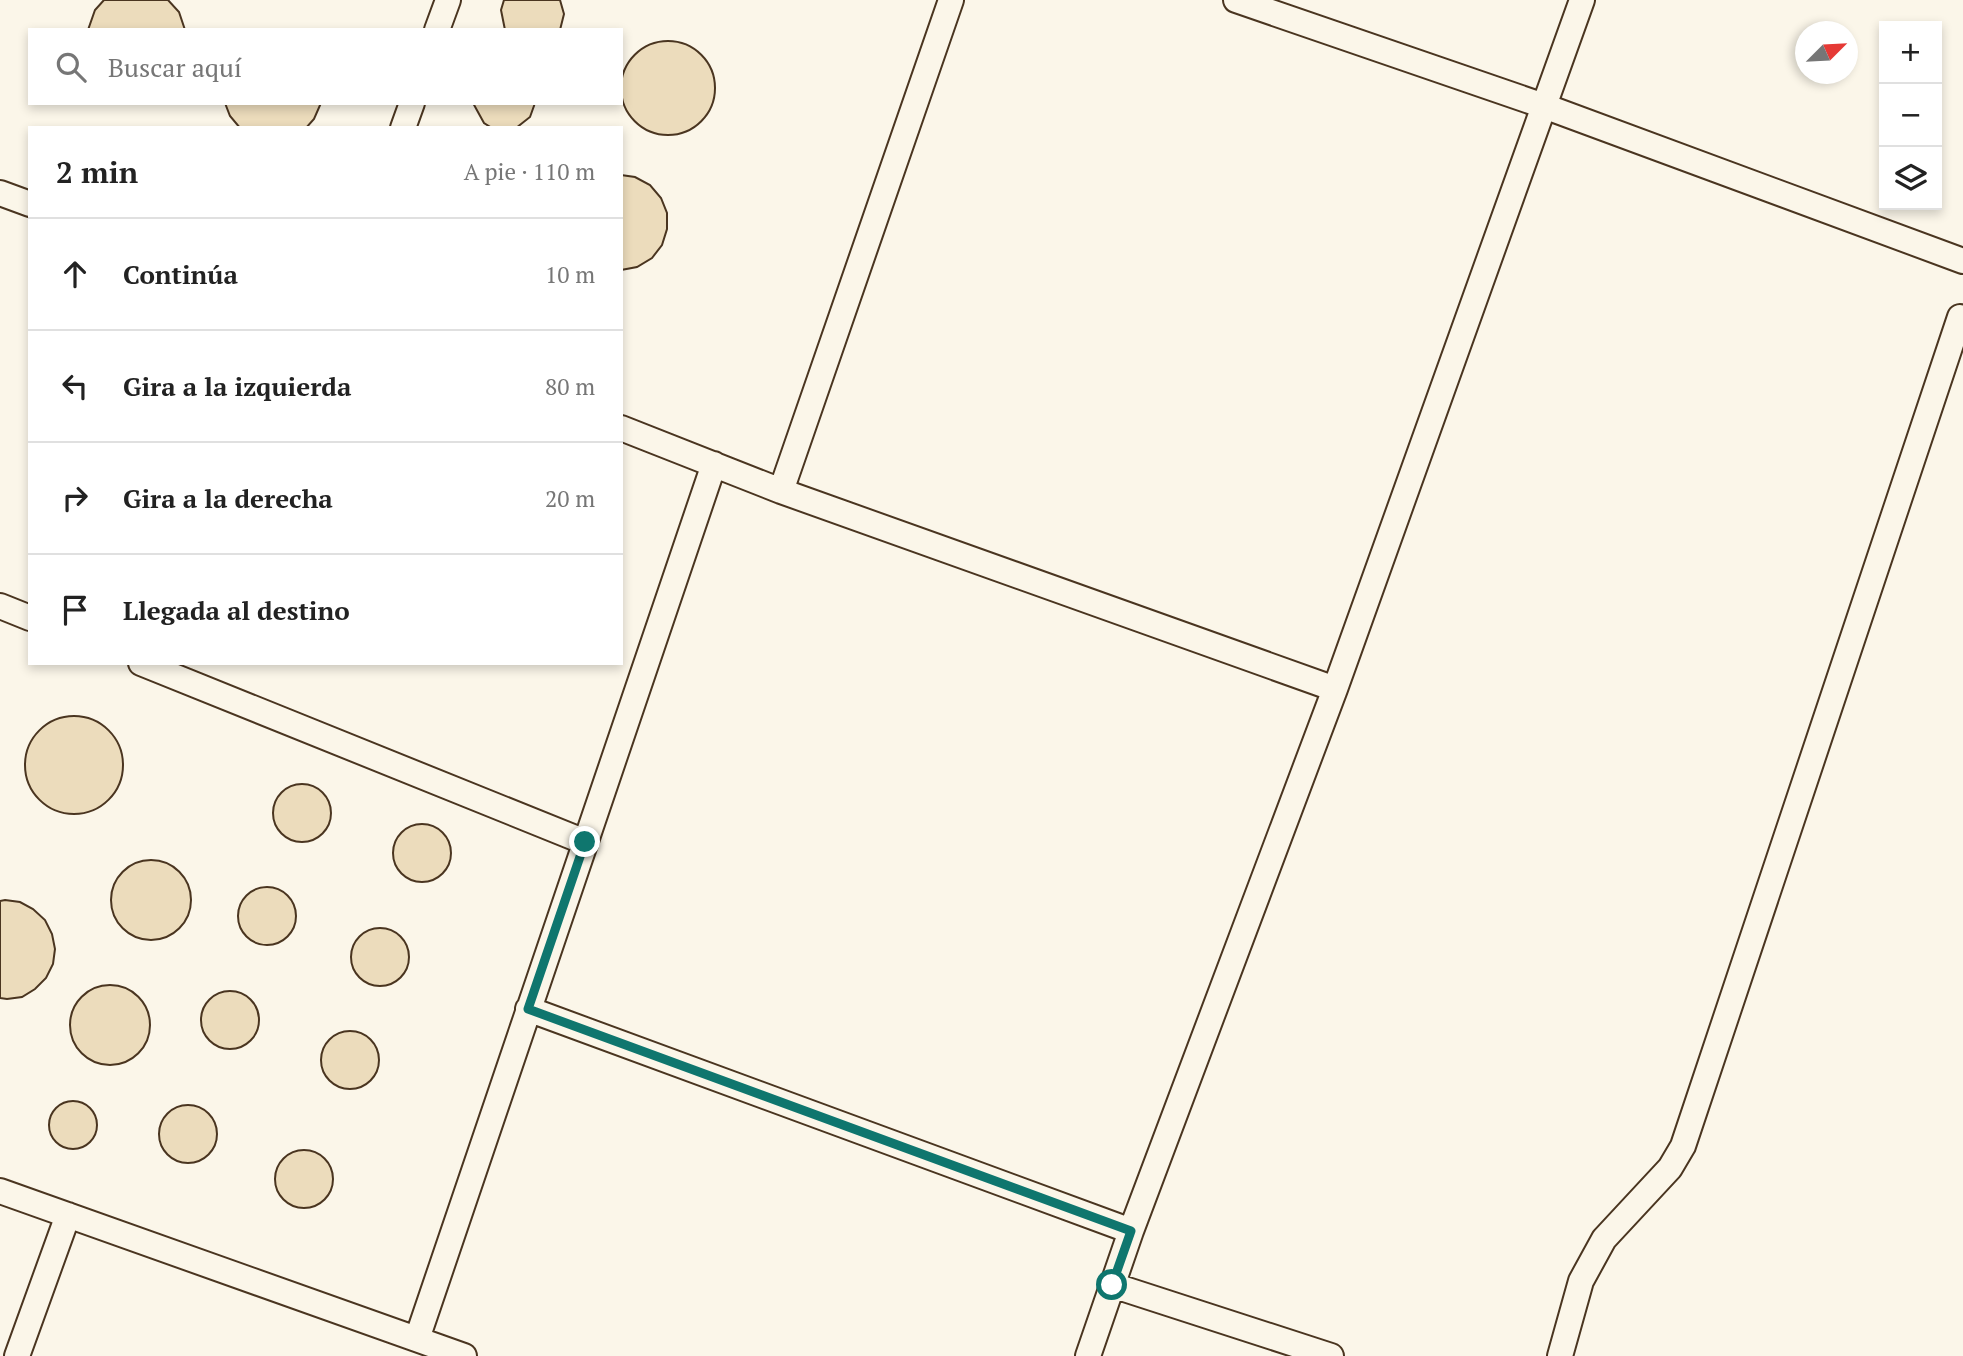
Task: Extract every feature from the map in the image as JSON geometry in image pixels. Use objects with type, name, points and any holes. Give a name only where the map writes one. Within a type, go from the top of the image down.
[{"type":"lane","points":[[438,28],[448,0]]},
{"type":"lane","points":[[1236,0],[1544,106],[1963,261]]},
{"type":"lane","points":[[1088,1356],[1131,1231],[1335,689],[1582,0]]},
{"type":"lane","points":[[780,491],[947,1]]},
{"type":"lane","points":[[404,126],[411,105]]},
{"type":"lane","points":[[0,193],[28,203]]},
{"type":"lane","points":[[1560,1356],[1581,1281],[1604,1238],[1670,1168],[1683,1146],[1960,317]]},
{"type":"lane","points":[[623,429],[780,491],[1335,689]]},
{"type":"lane","points":[[417,1339],[714,464]]},
{"type":"lane","points":[[0,606],[28,617]]},
{"type":"lane","points":[[146,665],[585,842]]},
{"type":"lane","points":[[528,1009],[1131,1231]]},
{"type":"lane","points":[[0,1191],[464,1356]]},
{"type":"lane","points":[[17,1356],[68,1215]]},
{"type":"lane","points":[[1112,1285],[1331,1356]]},
{"type":"building","points":[[104,0],[168,0],[179,12],[184,28],[89,28],[95,10]]},
{"type":"building","points":[[504,0],[560,0],[564,14],[560,28],[505,28],[501,10]]},
{"type":"building","points":[[668,41],[686,44],[707,62],[714,79],[712,106],[701,121],[686,132],[668,135],[650,132],[635,121],[624,106],[624,70],[635,55],[650,44]]},
{"type":"building","points":[[226,105],[320,105],[308,126],[238,126]]},
{"type":"building","points":[[474,105],[534,105],[530,117],[519,126],[489,126],[484,123]]},
{"type":"building","points":[[623,175],[635,177],[650,185],[661,198],[667,213],[667,229],[662,245],[652,258],[637,267],[623,270]]},
{"type":"building","points":[[74,716],[93,720],[109,730],[119,746],[123,765],[119,784],[109,800],[93,810],[74,814],[55,810],[39,800],[29,784],[25,765],[29,746],[39,730],[55,720]]},
{"type":"building","points":[[302,784],[313,786],[326,797],[331,813],[329,824],[318,837],[302,842],[291,840],[278,829],[273,813],[275,802],[286,789]]},
{"type":"building","points":[[422,824],[443,832],[451,853],[443,874],[422,882],[401,874],[393,853],[401,832]]},
{"type":"building","points":[[151,860],[166,863],[179,872],[188,885],[191,900],[188,915],[179,928],[166,937],[151,940],[136,937],[123,928],[114,915],[111,900],[114,885],[123,872],[136,863]]},
{"type":"building","points":[[267,887],[278,889],[291,900],[296,916],[294,927],[283,940],[267,945],[256,943],[243,932],[238,916],[240,905],[251,892]]},
{"type":"building","points":[[0,901],[20,902],[45,920],[55,949],[53,964],[46,978],[22,997],[7,999],[0,998]]},
{"type":"building","points":[[380,928],[401,936],[409,957],[401,978],[380,986],[359,978],[351,957],[359,936]]},
{"type":"building","points":[[110,985],[125,988],[138,997],[147,1010],[150,1025],[147,1040],[138,1053],[125,1062],[110,1065],[95,1062],[82,1053],[73,1040],[70,1025],[73,1010],[82,997],[95,988]]},
{"type":"building","points":[[230,991],[241,993],[254,1004],[259,1020],[257,1031],[246,1044],[230,1049],[219,1047],[206,1036],[201,1020],[203,1009],[214,996]]},
{"type":"building","points":[[350,1031],[361,1033],[374,1044],[379,1060],[377,1071],[366,1084],[350,1089],[339,1087],[326,1076],[321,1060],[323,1049],[334,1036]]},
{"type":"building","points":[[73,1101],[90,1108],[97,1125],[90,1142],[73,1149],[56,1142],[49,1125],[56,1108]]},
{"type":"building","points":[[188,1105],[199,1107],[212,1118],[217,1134],[215,1145],[204,1158],[188,1163],[177,1161],[164,1150],[159,1134],[161,1123],[172,1110]]},
{"type":"building","points":[[304,1150],[325,1158],[333,1179],[325,1200],[304,1208],[283,1200],[275,1179],[283,1158]]},
{"type":"route","points":[[585,842],[528,1009],[1131,1231],[1112,1285]]}]
